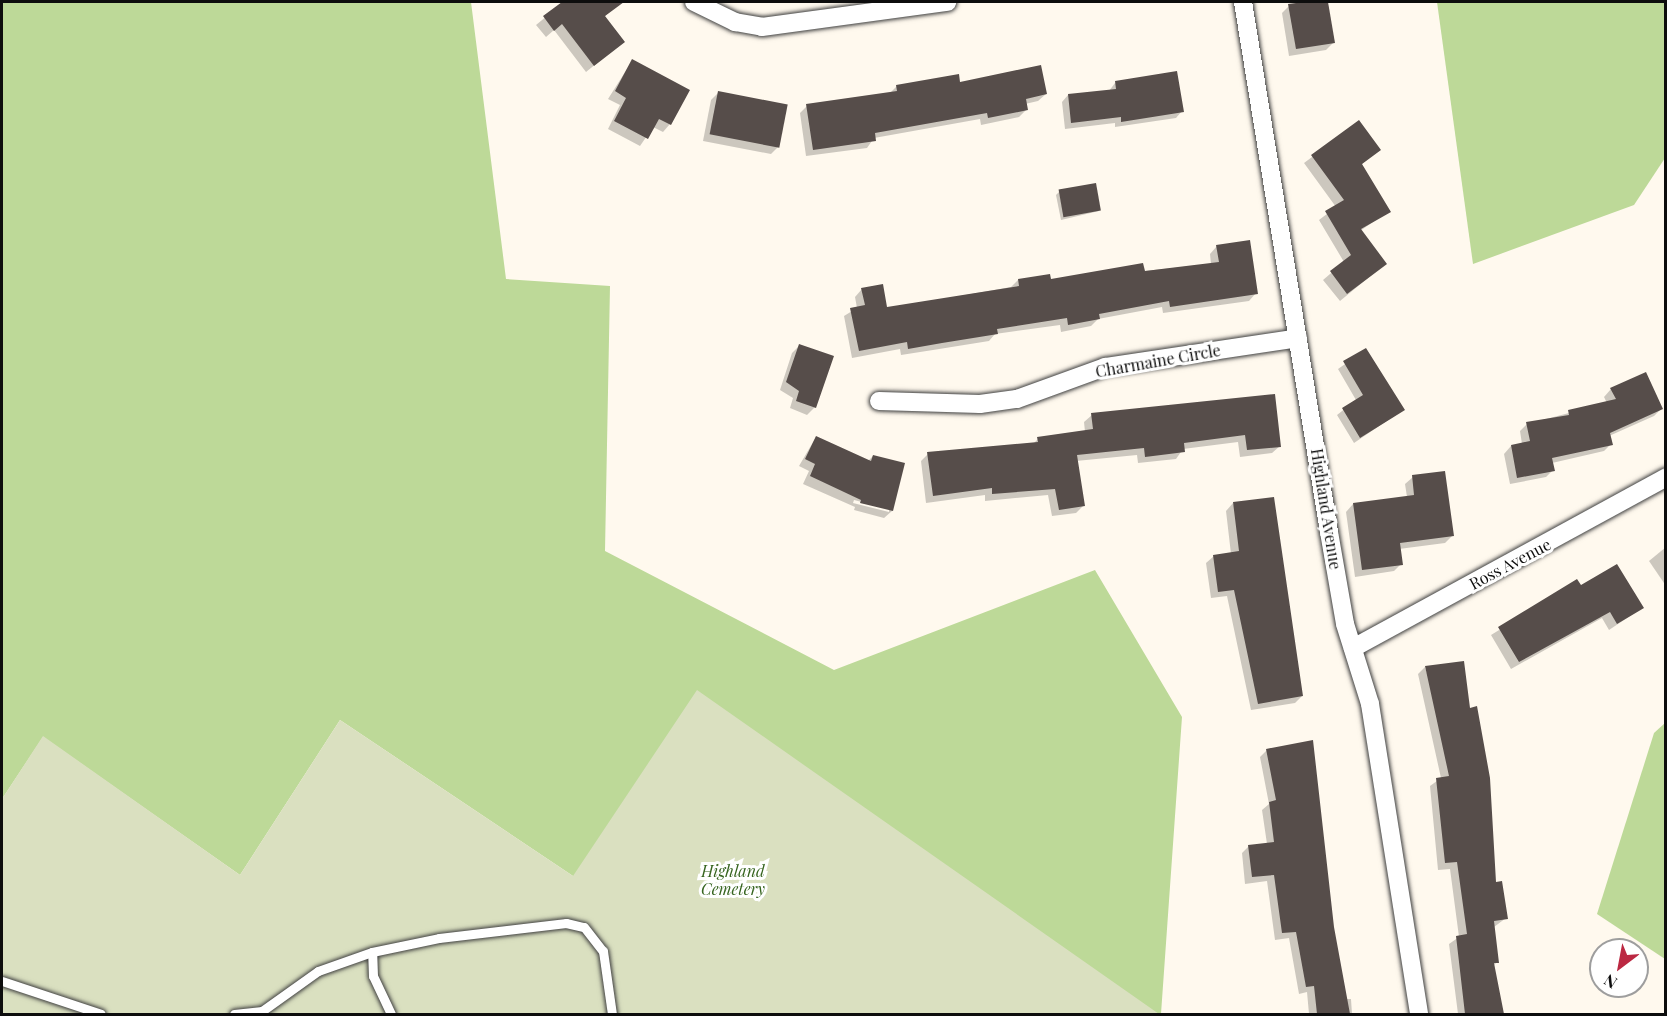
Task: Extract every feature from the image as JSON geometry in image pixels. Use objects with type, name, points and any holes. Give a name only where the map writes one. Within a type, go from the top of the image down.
[{"type":"street","points":[[694,2],[735,22],[762,27],[947,2]]},
{"type":"street","name":"Highland Avenue","points":[[1242,2],[1345,624],[1370,704],[1419,1014]]},
{"type":"street","name":"Charmaine Circle","points":[[879,401],[980,404],[1017,399],[1105,367],[1298,338]]},
{"type":"street","name":"Ross Avenue","points":[[1353,648],[1665,477]]},
{"type":"lane","points":[[234,1014],[262,1011],[318,971],[372,952],[439,938],[555,924],[584,927],[603,951],[612,1014]]},
{"type":"lane","points":[[372,952],[373,976],[391,1014]]},
{"type":"lane","points":[[2,981],[101,1014]]},
{"type":"green space","points":[[2,2],[471,2],[506,279],[610,286],[605,551],[834,670],[1095,570],[1182,717],[1161,1014],[573,876],[340,720],[240,875],[43,737],[2,799]]},
{"type":"green space","points":[[1437,2],[1665,2],[1665,158],[1634,205],[1473,264]]},
{"type":"green space","name":"Highland Cemetery","points":[[697,690],[1159,1014],[2,1014],[2,799],[43,736],[240,875],[340,720],[573,876]]},
{"type":"green space","points":[[1665,723],[1665,959],[1649,948],[1649,938],[1633,938],[1597,914],[1654,733]]},
{"type":"building","points":[[562,2],[624,2],[605,16],[625,42],[594,66],[562,24],[554,31],[543,16]]},
{"type":"building","points":[[1328,2],[1335,43],[1296,49],[1288,4]]},
{"type":"building","points":[[632,59],[690,90],[671,125],[659,119],[648,139],[614,121],[626,98],[615,91]]},
{"type":"building","points":[[1041,65],[1047,94],[1026,99],[1028,110],[988,118],[987,113],[875,133],[876,141],[813,150],[806,104],[897,91],[896,85],[959,74],[960,82]]},
{"type":"building","points":[[1177,71],[1184,112],[1121,122],[1121,117],[1071,123],[1068,94],[1116,89],[1115,81]]},
{"type":"building","points":[[718,91],[788,105],[779,148],[710,134]]},
{"type":"building","points":[[1359,120],[1381,150],[1362,164],[1391,212],[1361,229],[1387,264],[1347,294],[1330,271],[1351,255],[1325,211],[1344,200],[1311,155]]},
{"type":"building","points":[[1096,183],[1101,211],[1063,217],[1059,190]]},
{"type":"building","points":[[1250,240],[1258,294],[1170,307],[1169,301],[1099,314],[1100,319],[1068,325],[1067,318],[997,329],[998,334],[908,349],[907,342],[859,351],[850,308],[865,305],[861,288],[883,284],[887,307],[1019,286],[1018,279],[1050,274],[1051,279],[1143,263],[1145,271],[1219,262],[1216,245]]},
{"type":"building","points":[[799,344],[834,356],[816,408],[796,401],[799,391],[786,382]]},
{"type":"building","points":[[1366,348],[1405,410],[1360,438],[1342,408],[1363,395],[1343,361]]},
{"type":"building","points":[[1646,372],[1663,409],[1610,433],[1613,445],[1552,458],[1555,471],[1517,478],[1511,445],[1530,441],[1526,422],[1569,415],[1568,410],[1616,399],[1610,388]]},
{"type":"building","points":[[1275,394],[1281,447],[1247,450],[1245,435],[1184,443],[1185,452],[1145,457],[1144,448],[1077,455],[1085,506],[1059,510],[1055,489],[992,494],[992,488],[933,496],[927,452],[1038,442],[1037,437],[1093,429],[1091,413]]},
{"type":"building","points":[[816,436],[871,461],[873,455],[905,463],[893,511],[860,503],[861,500],[810,476],[815,464],[805,459]]},
{"type":"building","points":[[1445,471],[1454,536],[1400,543],[1403,565],[1362,570],[1353,503],[1414,495],[1412,475]]},
{"type":"building","points":[[1274,497],[1303,696],[1258,704],[1234,590],[1218,592],[1213,555],[1239,551],[1233,502]]},
{"type":"building","points":[[1617,564],[1644,608],[1617,624],[1610,612],[1519,662],[1498,627],[1577,579],[1581,585]]},
{"type":"building","points":[[1464,661],[1470,708],[1477,706],[1490,778],[1496,882],[1502,881],[1508,919],[1494,921],[1499,963],[1494,963],[1504,1014],[1465,1014],[1456,936],[1467,934],[1457,862],[1445,863],[1436,778],[1449,776],[1425,666]]},
{"type":"building","points":[[1313,740],[1334,927],[1350,1014],[1317,1014],[1314,986],[1306,987],[1296,932],[1282,933],[1274,875],[1252,877],[1248,845],[1274,842],[1269,802],[1276,800],[1266,749]]}]
